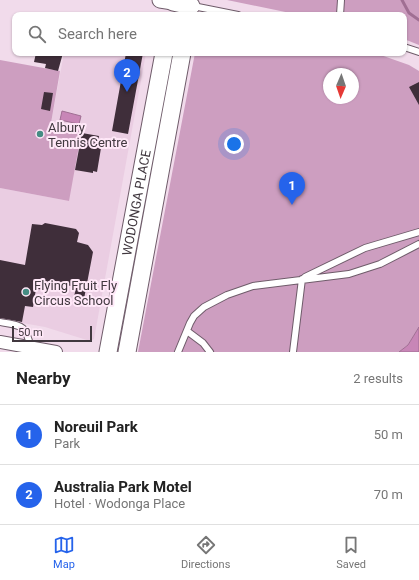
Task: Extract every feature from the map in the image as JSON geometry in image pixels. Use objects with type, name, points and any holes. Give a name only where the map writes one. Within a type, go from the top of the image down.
[{"type":"main road","points":[[170,4],[191,7]]},
{"type":"main road","name":"WODONGA PLACE","points":[[108,352],[163,56]]},
{"type":"main road","name":"WODONGA PLACE","points":[[127,352],[181,56]]},
{"type":"street","points":[[0,342],[56,352]]},
{"type":"lane","points":[[340,12],[341,0]]},
{"type":"lane","points":[[191,7],[220,12]]},
{"type":"lane","points":[[407,48],[419,52]]},
{"type":"lane","points":[[302,278],[365,248],[419,232]]},
{"type":"lane","points":[[178,352],[194,316],[204,307],[227,294],[252,286],[302,278],[349,274],[380,264],[419,244]]},
{"type":"lane","points":[[293,352],[302,278]]},
{"type":"lane","points":[[0,322],[21,326],[27,334],[31,348]]},
{"type":"lane","points":[[187,331],[203,343],[210,352]]},
{"type":"shaded area","points":[[227,0],[419,0],[419,45],[407,40],[407,12],[285,12]]},
{"type":"shaded area","points":[[63,56],[145,56],[94,339],[90,341],[45,327],[0,319],[0,188],[69,201],[51,123]]},
{"type":"shaded area","points":[[194,56],[384,56],[409,65],[419,71],[419,327],[408,345],[399,352],[138,352]]},
{"type":"shaded area","name":"Albury Tennis Centre","points":[[0,60],[60,71],[51,123],[82,129],[69,201],[0,188]]},
{"type":"shaded area","points":[[62,111],[81,116],[79,124],[60,120]]},
{"type":"shaded area","points":[[419,327],[419,352],[399,352],[408,345]]},
{"type":"building","points":[[35,56],[62,56],[58,71],[45,68],[46,64],[34,62]]},
{"type":"building","points":[[125,56],[142,56],[128,134],[112,131]]},
{"type":"building","points":[[419,82],[419,105],[409,87]]},
{"type":"building","points":[[44,92],[53,93],[50,111],[41,109]]},
{"type":"building","points":[[82,133],[99,136],[97,147],[101,148],[97,172],[93,171],[93,173],[75,170]]},
{"type":"building","points":[[45,223],[76,229],[79,233],[77,242],[88,245],[93,252],[84,299],[79,303],[73,302],[76,287],[50,282],[49,290],[36,289],[33,307],[25,306],[22,322],[0,318],[0,260],[25,265],[32,224],[42,225]]},
{"type":"waterway","points":[[402,0],[409,13],[419,20]]},
{"type":"place","name":"Australia Park Motel","points":[[127,92]]},
{"type":"place","name":"Albury Tennis Centre","points":[[40,134]]},
{"type":"place","name":"Noreuil Park","points":[[292,205]]},
{"type":"place","name":"Flying Fruit Fly Circus School","points":[[26,292]]}]
